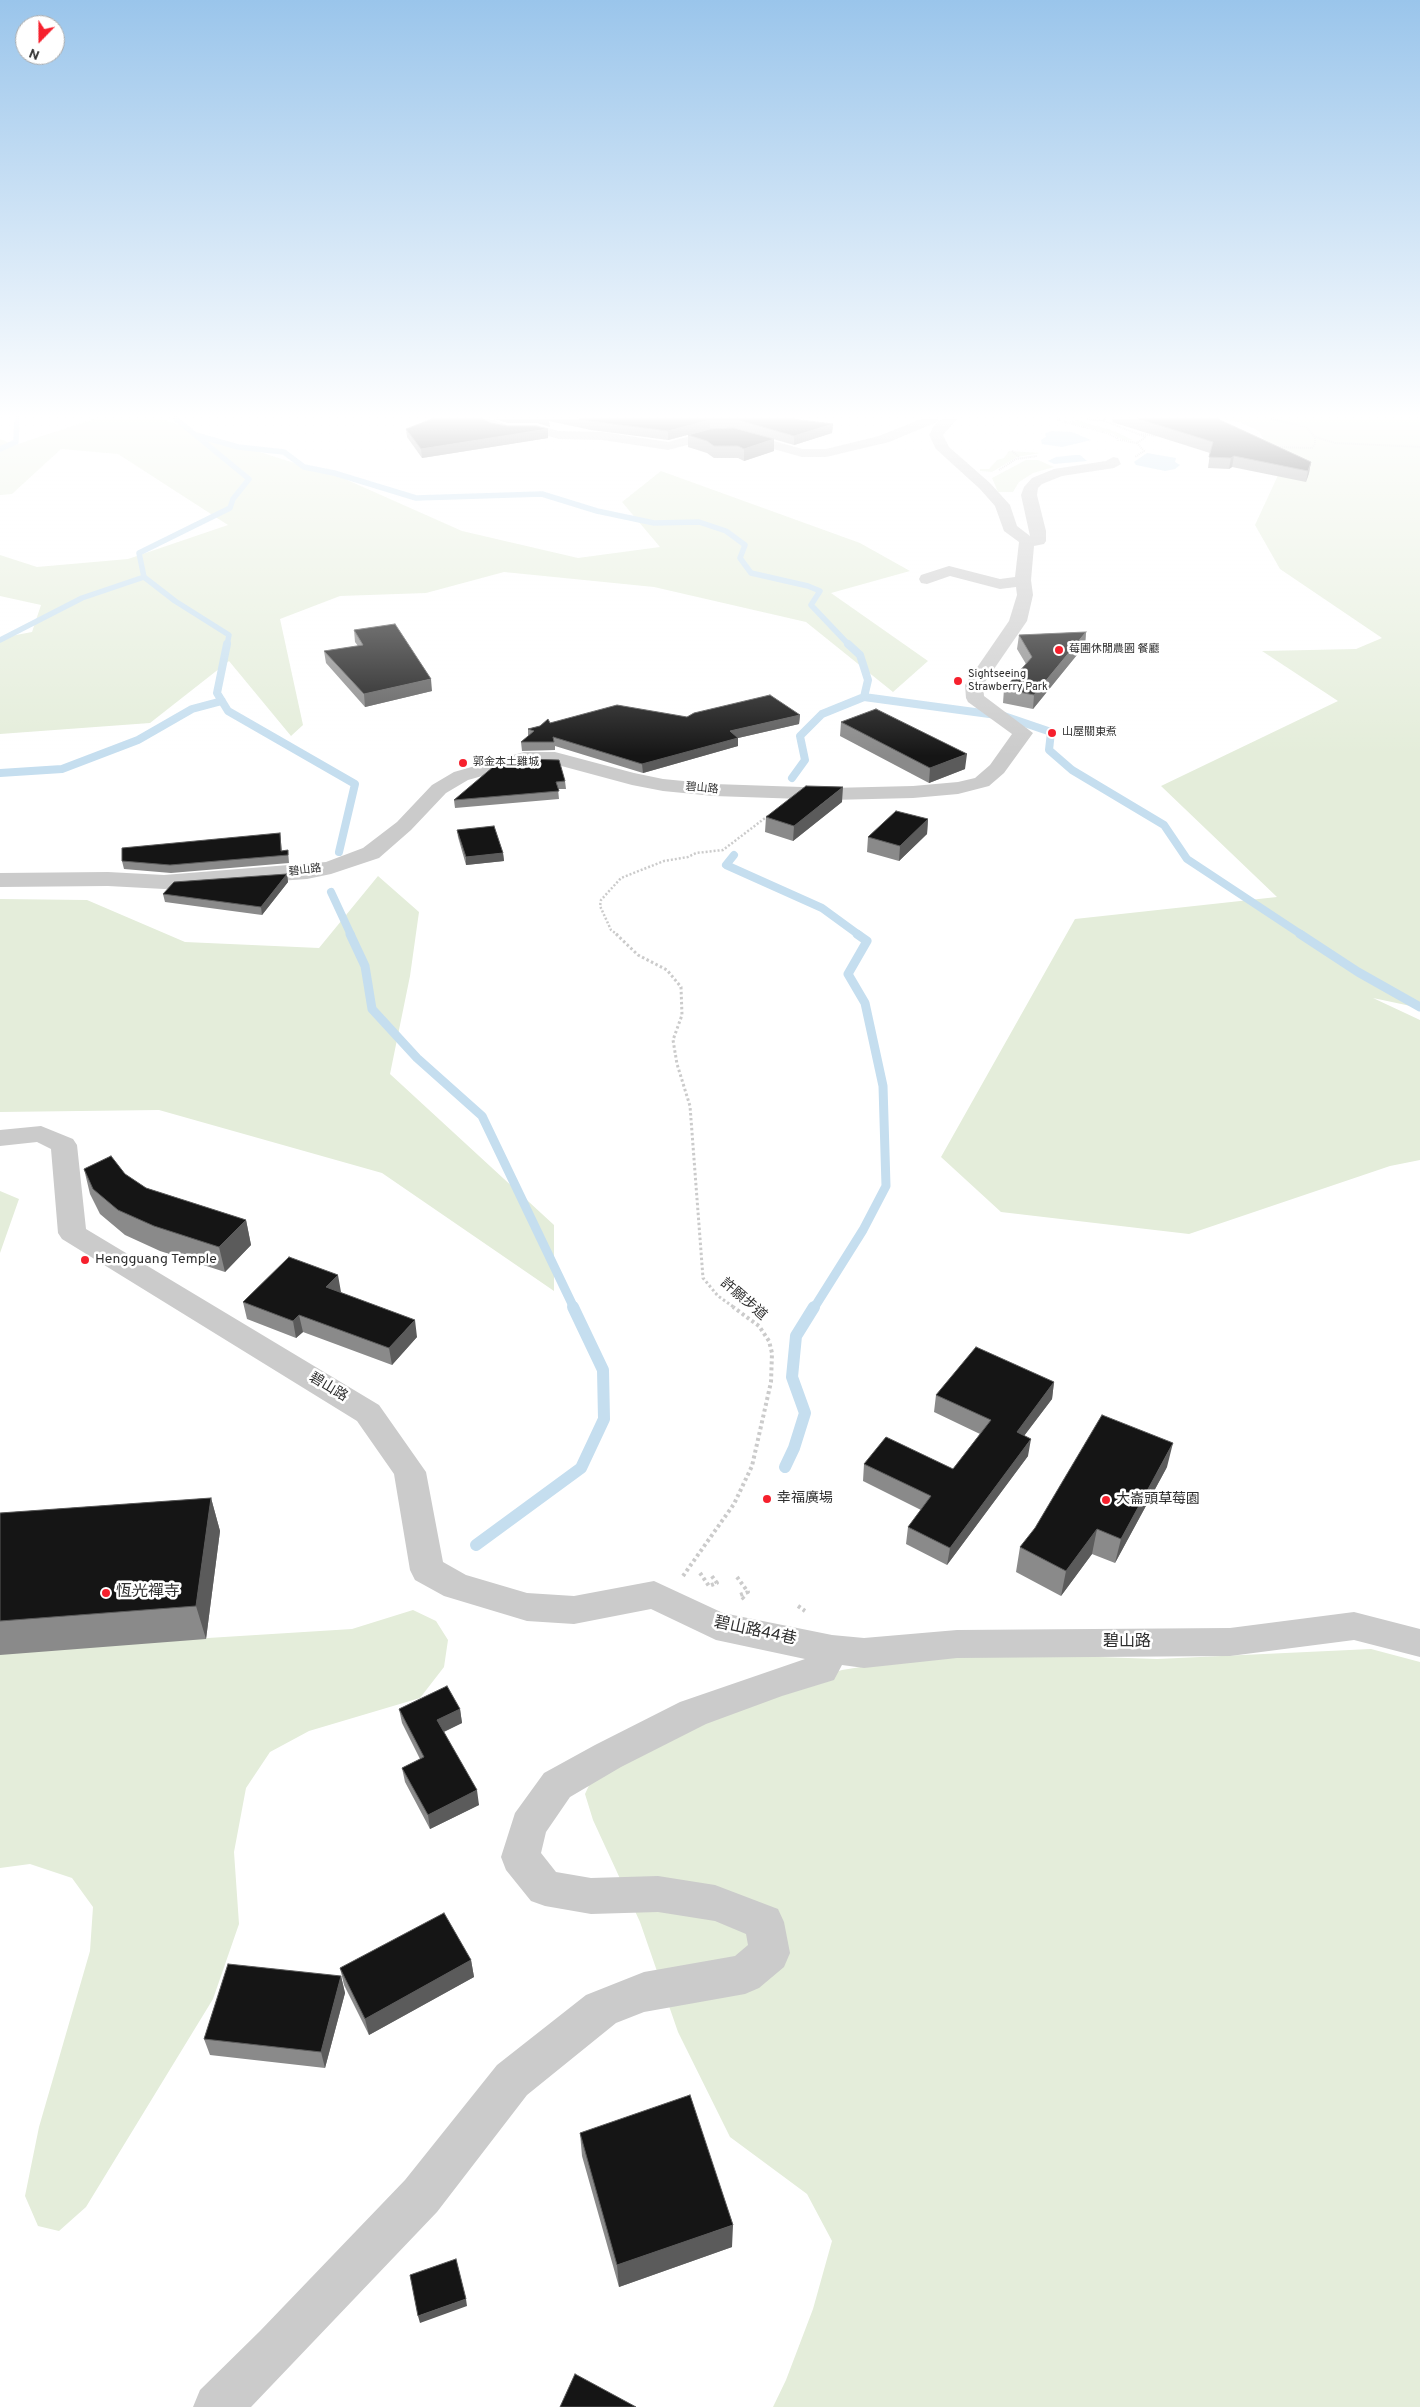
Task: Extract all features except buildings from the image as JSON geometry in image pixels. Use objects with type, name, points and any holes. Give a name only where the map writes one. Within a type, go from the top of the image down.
[{"type":"street","points":[[1014,531],[1027,541],[1038,541],[1038,531]]},
{"type":"street","name":"碧山路","points":[[0,880],[108,879],[164,882],[306,872],[332,868],[371,853],[404,826],[439,789],[461,776],[524,758],[556,758],[663,785],[714,790],[794,793],[914,792],[958,788],[982,782],[997,769],[1023,733],[975,698],[974,685],[1018,621],[1025,595],[1023,581],[1027,541]]},
{"type":"street","points":[[928,579],[948,571],[1000,584],[1023,581]]},
{"type":"street","name":"碧山路","points":[[0,1138],[41,1134],[64,1145],[72,1233],[368,1413],[410,1472],[427,1570],[456,1586],[526,1607],[574,1610],[654,1595]]},
{"type":"street","name":"碧山路44巷","points":[[654,1595],[716,1626],[832,1650]]},
{"type":"street","name":"碧山路","points":[[832,1650],[864,1653],[957,1644],[1230,1642],[1354,1626],[1420,1643]]},
{"type":"street","points":[[216,2407],[278,2348],[421,2196],[512,2080],[601,2009],[644,1992],[745,1974],[770,1953],[764,1922],[715,1903],[658,1894],[591,1896],[545,1888],[520,1856],[529,1825],[557,1785],[608,1756],[693,1713],[778,1682],[821,1669],[832,1650]]},
{"type":"path","name":"許願步道","points":[[654,1595],[685,1574],[734,1504],[752,1466],[769,1392],[772,1363],[769,1341],[759,1326],[718,1296],[703,1278],[690,1106],[677,1064],[673,1040],[682,1015],[681,987],[667,970],[638,956],[620,936],[611,930],[600,912],[601,900],[621,878],[664,861],[728,848],[794,793]]},
{"type":"path","points":[[676,999],[682,1001]]},
{"type":"path","points":[[700,1573],[709,1586],[717,1582],[711,1574]]},
{"type":"path","points":[[737,1577],[748,1592],[740,1595],[746,1602]]},
{"type":"green space","points":[[209,531],[463,531],[578,558],[660,547],[647,531],[828,531],[860,543],[910,571],[831,593],[928,661],[893,692],[806,622],[654,587],[504,572],[426,593],[340,596],[280,619],[303,725],[291,736],[229,661],[150,723],[0,734],[0,638],[32,632],[41,605],[0,596],[0,555],[37,567],[128,559]]},
{"type":"green space","points":[[1259,531],[1420,531],[1420,1008],[1373,998],[1420,1020],[1420,1160],[1390,1166],[1189,1234],[1001,1212],[941,1157],[1075,919],[1277,897],[1161,786],[1338,701],[1262,651],[1356,649],[1382,638],[1280,569]]},
{"type":"green space","points":[[378,876],[419,912],[410,976],[390,1074],[554,1225],[554,1291],[382,1173],[159,1110],[0,1112],[0,899],[87,900],[185,942],[319,948]]},
{"type":"green space","points":[[0,1191],[19,1199],[0,1253]]},
{"type":"green space","points":[[413,1610],[436,1621],[448,1640],[444,1667],[420,1698],[309,1731],[270,1752],[246,1788],[234,1852],[239,1924],[213,1999],[86,2207],[59,2231],[38,2226],[25,2196],[39,2127],[90,1951],[93,1907],[72,1878],[30,1864],[0,1868],[0,1649],[80,1646],[352,1629]]},
{"type":"green space","points":[[1371,1649],[1420,1662],[1420,2407],[773,2407],[786,2380],[813,2309],[832,2241],[807,2194],[730,2137],[678,2032],[640,1922],[593,1820],[585,1794],[592,1779],[765,1694],[842,1670],[954,1652],[1157,1659]]},
{"type":"waterway","points":[[144,577],[139,553],[183,531]]},
{"type":"waterway","points":[[726,531],[745,545],[740,558],[751,573],[808,586],[820,591],[811,605],[848,644]]},
{"type":"waterway","points":[[0,640],[82,598],[144,577]]},
{"type":"waterway","points":[[144,577],[175,601],[229,635],[227,645]]},
{"type":"waterway","points":[[222,701],[217,693],[227,644]]},
{"type":"waterway","points":[[848,644],[860,655],[868,680],[864,697]]},
{"type":"waterway","points":[[792,778],[805,760],[800,736],[822,714],[864,697]]},
{"type":"waterway","points":[[864,697],[1004,716],[1051,732],[1049,750],[1072,770],[1164,825],[1187,859],[1302,935]]},
{"type":"waterway","points":[[0,773],[62,769],[138,740],[192,709],[222,701]]},
{"type":"waterway","points":[[222,701],[228,711],[355,784],[339,852]]},
{"type":"waterway","points":[[734,855],[726,865],[822,908],[859,935]]},
{"type":"waterway","points":[[331,892],[351,935]]},
{"type":"waterway","points":[[350,934],[365,966],[372,1009],[417,1058],[482,1116],[574,1308]]},
{"type":"waterway","points":[[814,1308],[863,1230],[886,1186],[883,1086],[865,1003],[848,974],[867,941],[857,934]]},
{"type":"waterway","points":[[1300,934],[1358,972],[1420,1007]]},
{"type":"waterway","points":[[476,1545],[581,1468],[604,1419],[603,1370],[573,1307]]},
{"type":"waterway","points":[[785,1467],[794,1448],[805,1413],[792,1377],[796,1336],[814,1307]]},
{"type":"place","name":"莓圃休閒農園 餐廳","points":[[1059,650]]},
{"type":"place","name":"Sightseeing Strawberry Park","points":[[958,681]]},
{"type":"place","name":"山屋關東煮","points":[[1052,733]]},
{"type":"place","name":"郭金本土雞城","points":[[463,763]]},
{"type":"place","name":"Hengguang Temple","points":[[85,1260]]},
{"type":"place","name":"幸福廣場","points":[[767,1499]]},
{"type":"place","name":"大崙頭草莓園","points":[[1106,1500]]},
{"type":"place","name":"恆光禪寺","points":[[106,1593]]}]
